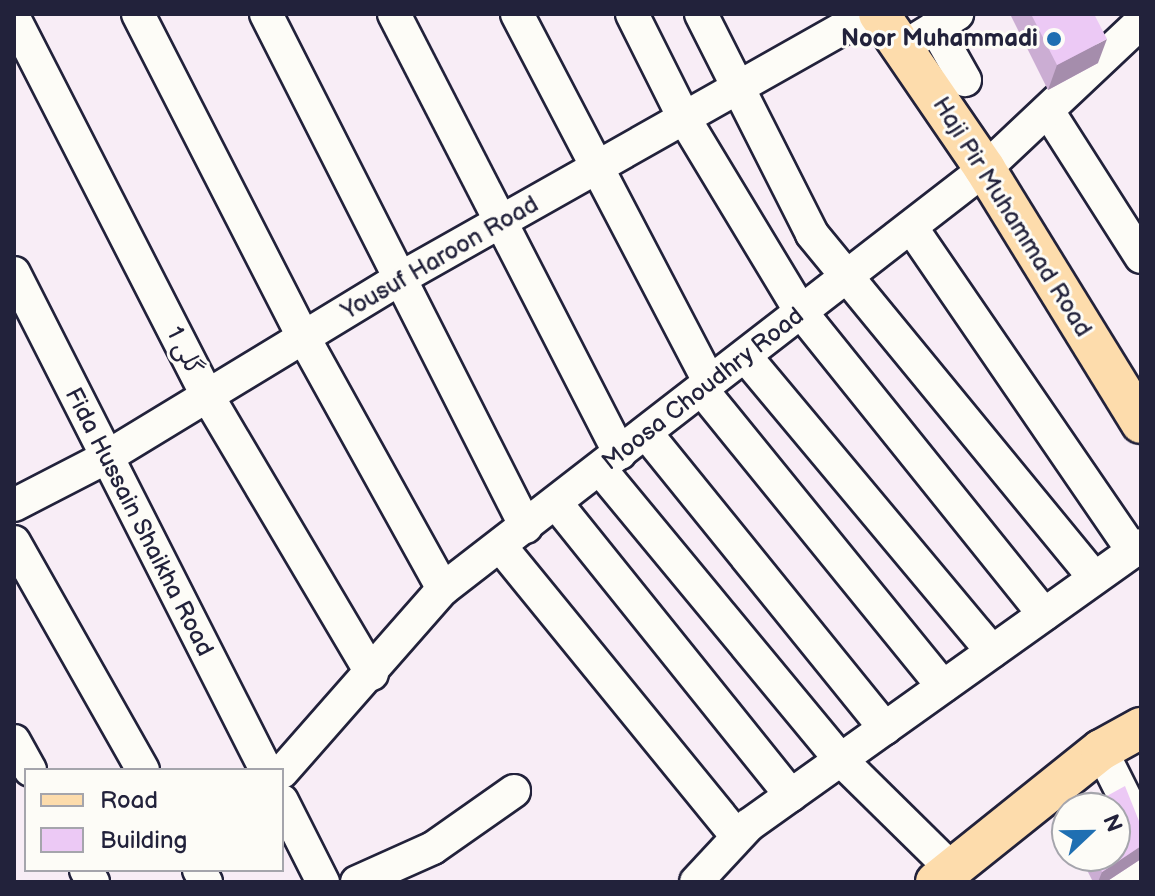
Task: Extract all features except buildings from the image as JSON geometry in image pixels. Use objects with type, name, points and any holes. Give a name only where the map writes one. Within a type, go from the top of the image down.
[{"type":"main road","name":"Haji Pir Muhammad Road","points":[[879,14],[927,27],[985,169],[1141,423]]},
{"type":"main road","points":[[944,876],[1101,750],[1141,728]]},
{"type":"street","points":[[138,14],[304,338],[443,589]]},
{"type":"street","points":[[266,14],[526,527]]},
{"type":"street","points":[[394,14],[499,222],[610,461],[841,760],[944,876]]},
{"type":"street","points":[[517,14],[706,386],[943,687]]},
{"type":"street","points":[[632,14],[684,118],[801,312],[1044,614]]},
{"type":"street","points":[[701,14],[812,234],[1095,578]]},
{"type":"street","name":"Yousuf Haroon Road","points":[[16,498],[105,458],[399,279],[868,14]]},
{"type":"street","name":"گلی 1","points":[[14,18],[207,395],[372,674]]},
{"type":"street","name":"Moosa Choudhry Road","points":[[284,770],[372,674],[443,589],[985,169],[1048,111],[1091,51],[1141,22]]},
{"type":"street","points":[[927,27],[965,80]]},
{"type":"street","points":[[1048,111],[1141,257]]},
{"type":"street","points":[[696,882],[736,835],[1137,548],[911,227]]},
{"type":"street","name":"Fida Hussain Shaikha Road","points":[[14,273],[105,458],[265,768]]},
{"type":"street","points":[[745,356],[992,651]]},
{"type":"street","points":[[646,433],[885,728]]},
{"type":"street","points":[[556,503],[791,795]]},
{"type":"street","points":[[14,542],[142,768]]},
{"type":"street","points":[[501,547],[736,835]]},
{"type":"street","points":[[14,741],[29,768]]},
{"type":"street","points":[[1101,750],[1141,830]]},
{"type":"street","points":[[357,882],[433,848],[514,791]]},
{"type":"street","points":[[284,805],[323,882]]},
{"type":"street","points":[[1125,882],[1141,870]]},
{"type":"place","name":"Noor Muhammadi","points":[[1054,39]]}]
